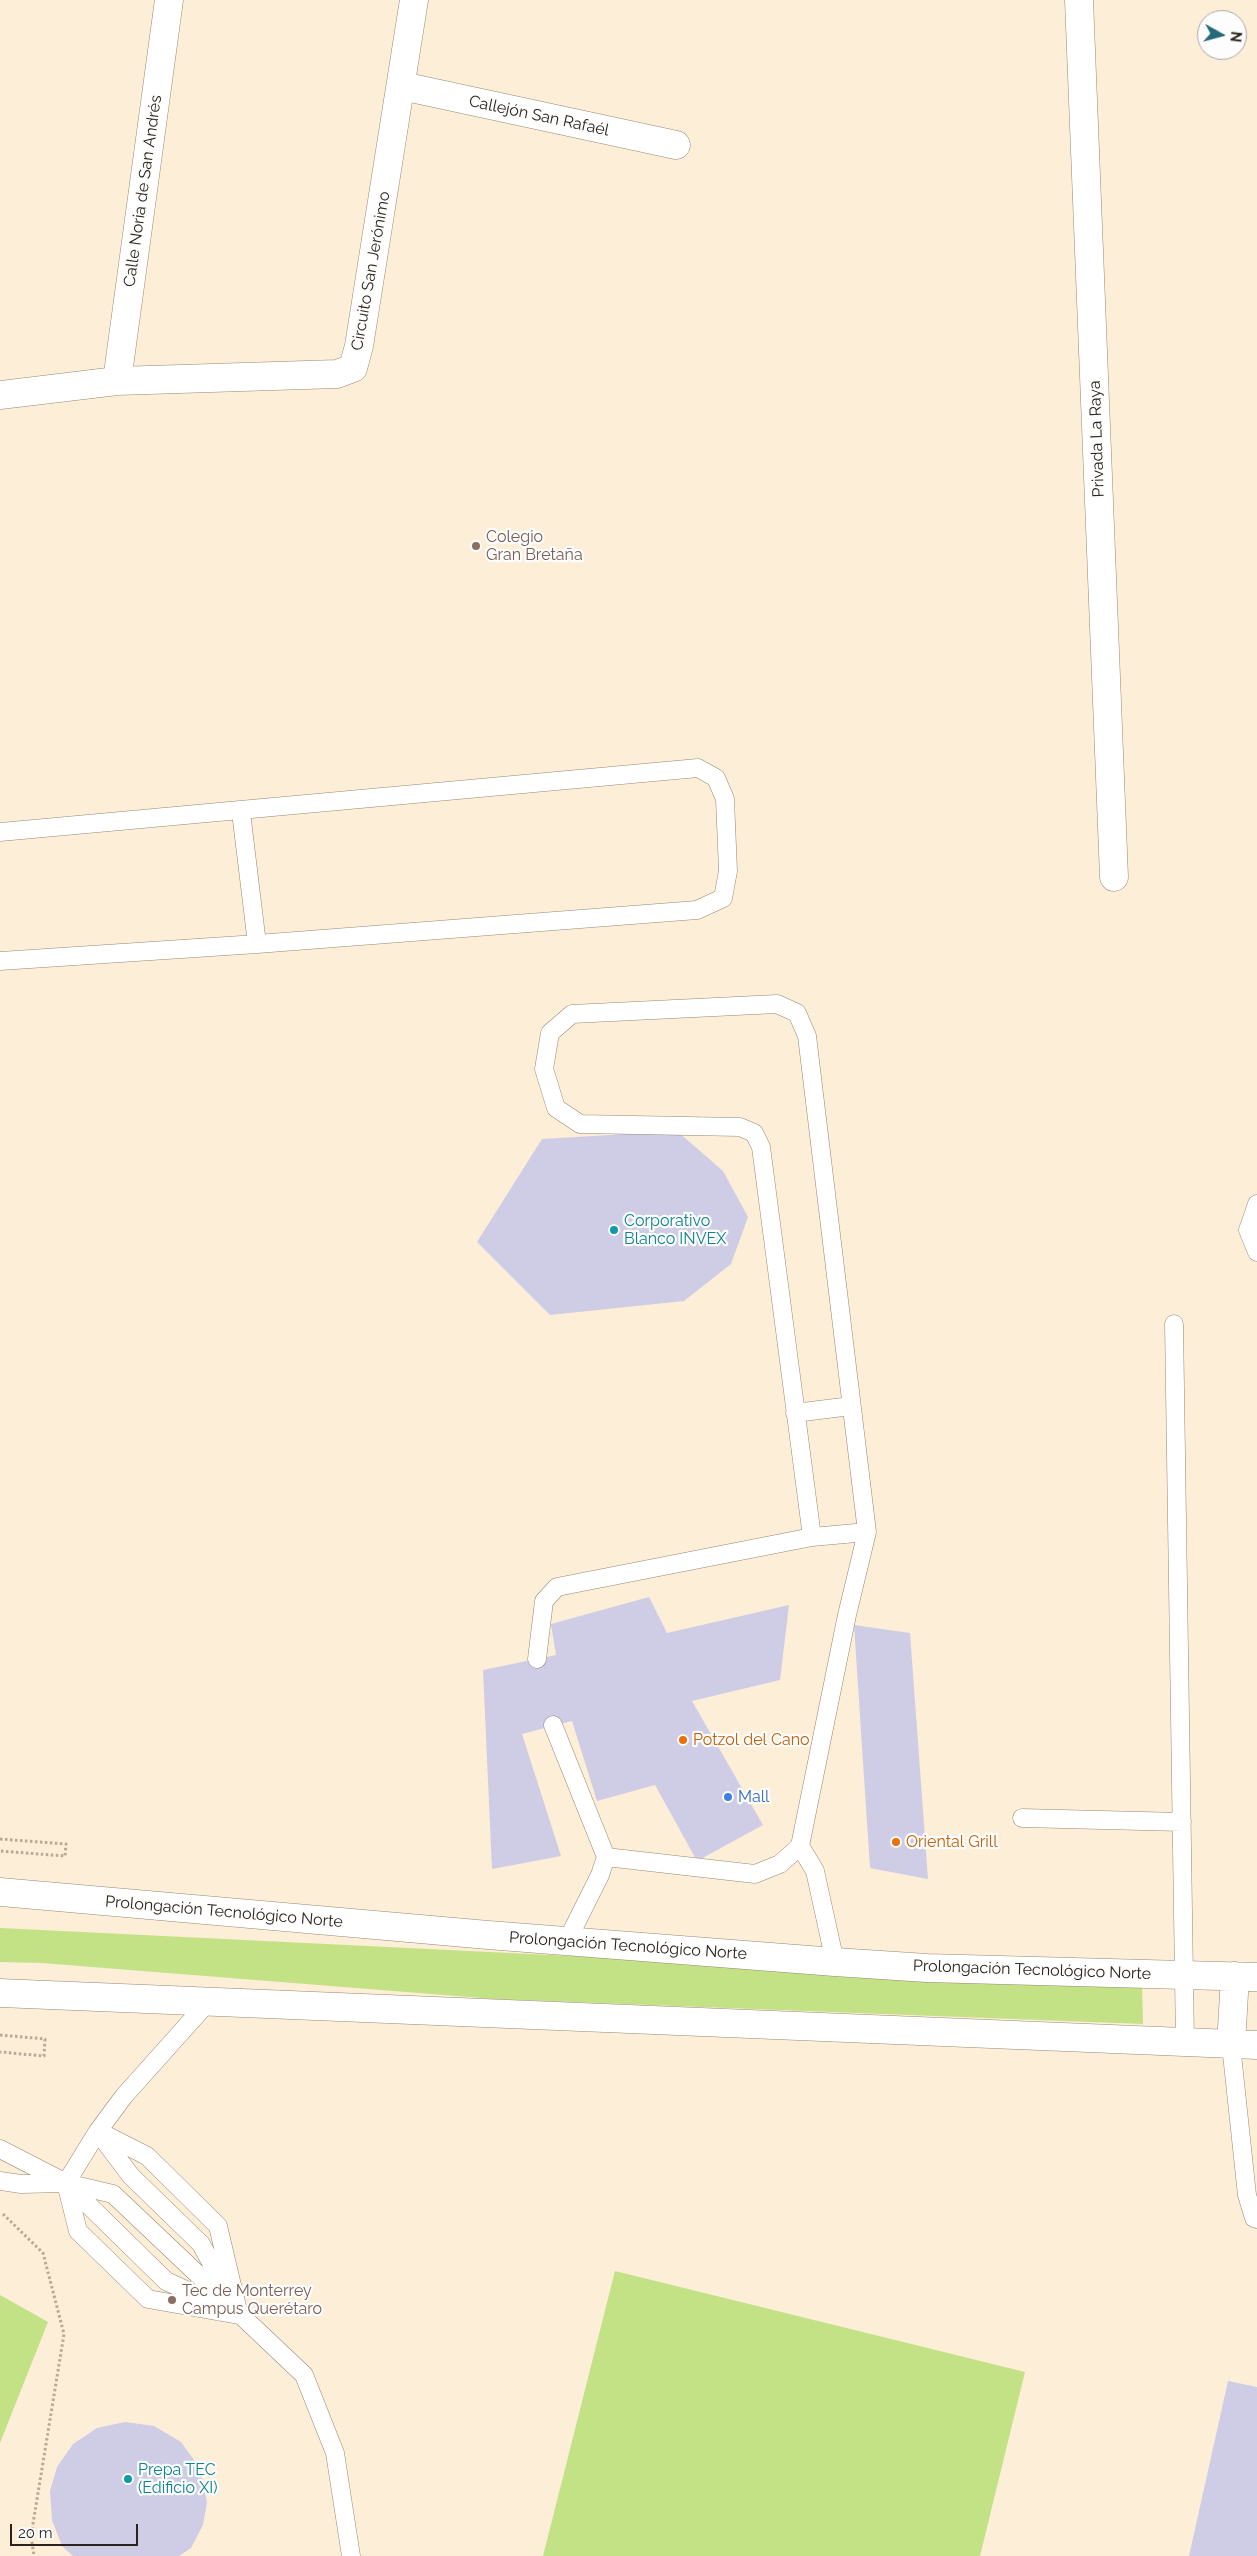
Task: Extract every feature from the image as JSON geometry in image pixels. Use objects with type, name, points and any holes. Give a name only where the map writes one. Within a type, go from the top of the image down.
[{"type":"main road","name":"Calle Noria de San Andrés","points":[[116,382],[169,0]]},
{"type":"main road","name":"Circuito San Jerónimo","points":[[0,395],[116,382],[337,374],[353,368],[359,346],[402,86],[414,0]]},
{"type":"main road","name":"Privada La Raya","points":[[1079,0],[1114,878]]},
{"type":"main road","name":"Callejón San Rafaél","points":[[402,86],[676,145]]},
{"type":"main road","name":"Prolongación Tecnológico Norte","points":[[0,1892],[835,1962],[927,1968],[1246,1976]]},
{"type":"main road","points":[[0,1993],[1244,2045],[1246,1976]]},
{"type":"lane","points":[[0,832],[241,812],[698,768],[716,778],[724,799],[728,871],[723,898],[697,910],[257,944],[0,961]]},
{"type":"lane","points":[[241,812],[257,944]]},
{"type":"lane","points":[[606,1857],[755,1874],[780,1864],[800,1846],[847,1615],[867,1532],[808,1036],[797,1013],[777,1004],[572,1014],[550,1033],[544,1069],[556,1108],[580,1124],[740,1127],[754,1132],[761,1148],[812,1537]]},
{"type":"lane","points":[[1257,1204],[1248,1230],[1257,1252]]},
{"type":"lane","points":[[1174,1324],[1185,2043]]},
{"type":"lane","points":[[795,1413],[852,1406]]},
{"type":"lane","points":[[537,1659],[544,1601],[557,1587],[812,1537],[867,1532]]},
{"type":"lane","points":[[553,1725],[606,1857],[600,1875],[567,1941]]},
{"type":"lane","points":[[1022,1818],[1182,1822]]},
{"type":"lane","points":[[800,1846],[815,1871],[835,1962]]},
{"type":"lane","points":[[209,2001],[124,2096],[98,2131],[66,2183],[78,2231],[148,2300],[239,2315]]},
{"type":"lane","points":[[1244,2045],[1247,2195],[1254,2218],[1257,2219]]},
{"type":"lane","points":[[98,2131],[147,2156],[218,2226],[239,2315]]},
{"type":"lane","points":[[98,2131],[131,2176],[201,2244],[239,2315]]},
{"type":"lane","points":[[0,2149],[66,2183],[113,2194],[304,2376],[335,2453],[351,2556]]},
{"type":"lane","points":[[0,2181],[22,2184],[66,2183],[166,2281],[239,2315]]},
{"type":"path","points":[[0,1839],[66,1844],[65,1856],[0,1851]]},
{"type":"path","points":[[0,2036],[45,2039],[44,2056],[0,2052]]},
{"type":"path","points":[[0,2211],[43,2253],[64,2334],[31,2536],[34,2556]]},
{"type":"green space","points":[[0,1928],[1142,1984],[1143,2024],[494,1999],[42,1963],[0,1962]]},
{"type":"green space","points":[[615,2271],[1025,2372],[980,2556],[543,2556]]},
{"type":"green space","points":[[0,2295],[48,2322],[0,2443]]},
{"type":"building","name":"Corporativo Blanco INVEX","points":[[677,1131],[723,1171],[748,1217],[731,1264],[684,1301],[550,1315],[477,1242],[542,1139]]},
{"type":"building","points":[[649,1597],[667,1633],[789,1605],[780,1680],[692,1701],[763,1825],[697,1861],[655,1785],[597,1801],[572,1721],[522,1734],[561,1856],[492,1869],[483,1670],[556,1655],[551,1624]]},
{"type":"building","points":[[854,1625],[910,1633],[928,1879],[870,1868]]},
{"type":"building","points":[[1228,2381],[1257,2387],[1257,2556],[1189,2556]]},
{"type":"building","name":"Prepa TEC (Edificio XI)","points":[[125,2422],[154,2426],[181,2442],[200,2468],[207,2502],[203,2525],[191,2548],[179,2556],[73,2556],[62,2546],[52,2520],[50,2491],[57,2467],[73,2444],[97,2428]]},
{"type":"place","name":"Colegio Gran Bretaña","points":[[476,546]]},
{"type":"place","name":"Corporativo Blanco INVEX","points":[[614,1230]]},
{"type":"place","name":"Potzol del Cano","points":[[683,1740]]},
{"type":"place","name":"Mall","points":[[728,1797]]},
{"type":"place","name":"Oriental Grill","points":[[896,1842]]},
{"type":"place","name":"Tec de Monterrey Campus Querétaro","points":[[172,2300]]},
{"type":"place","name":"Prepa TEC (Edificio XI)","points":[[128,2479]]}]
